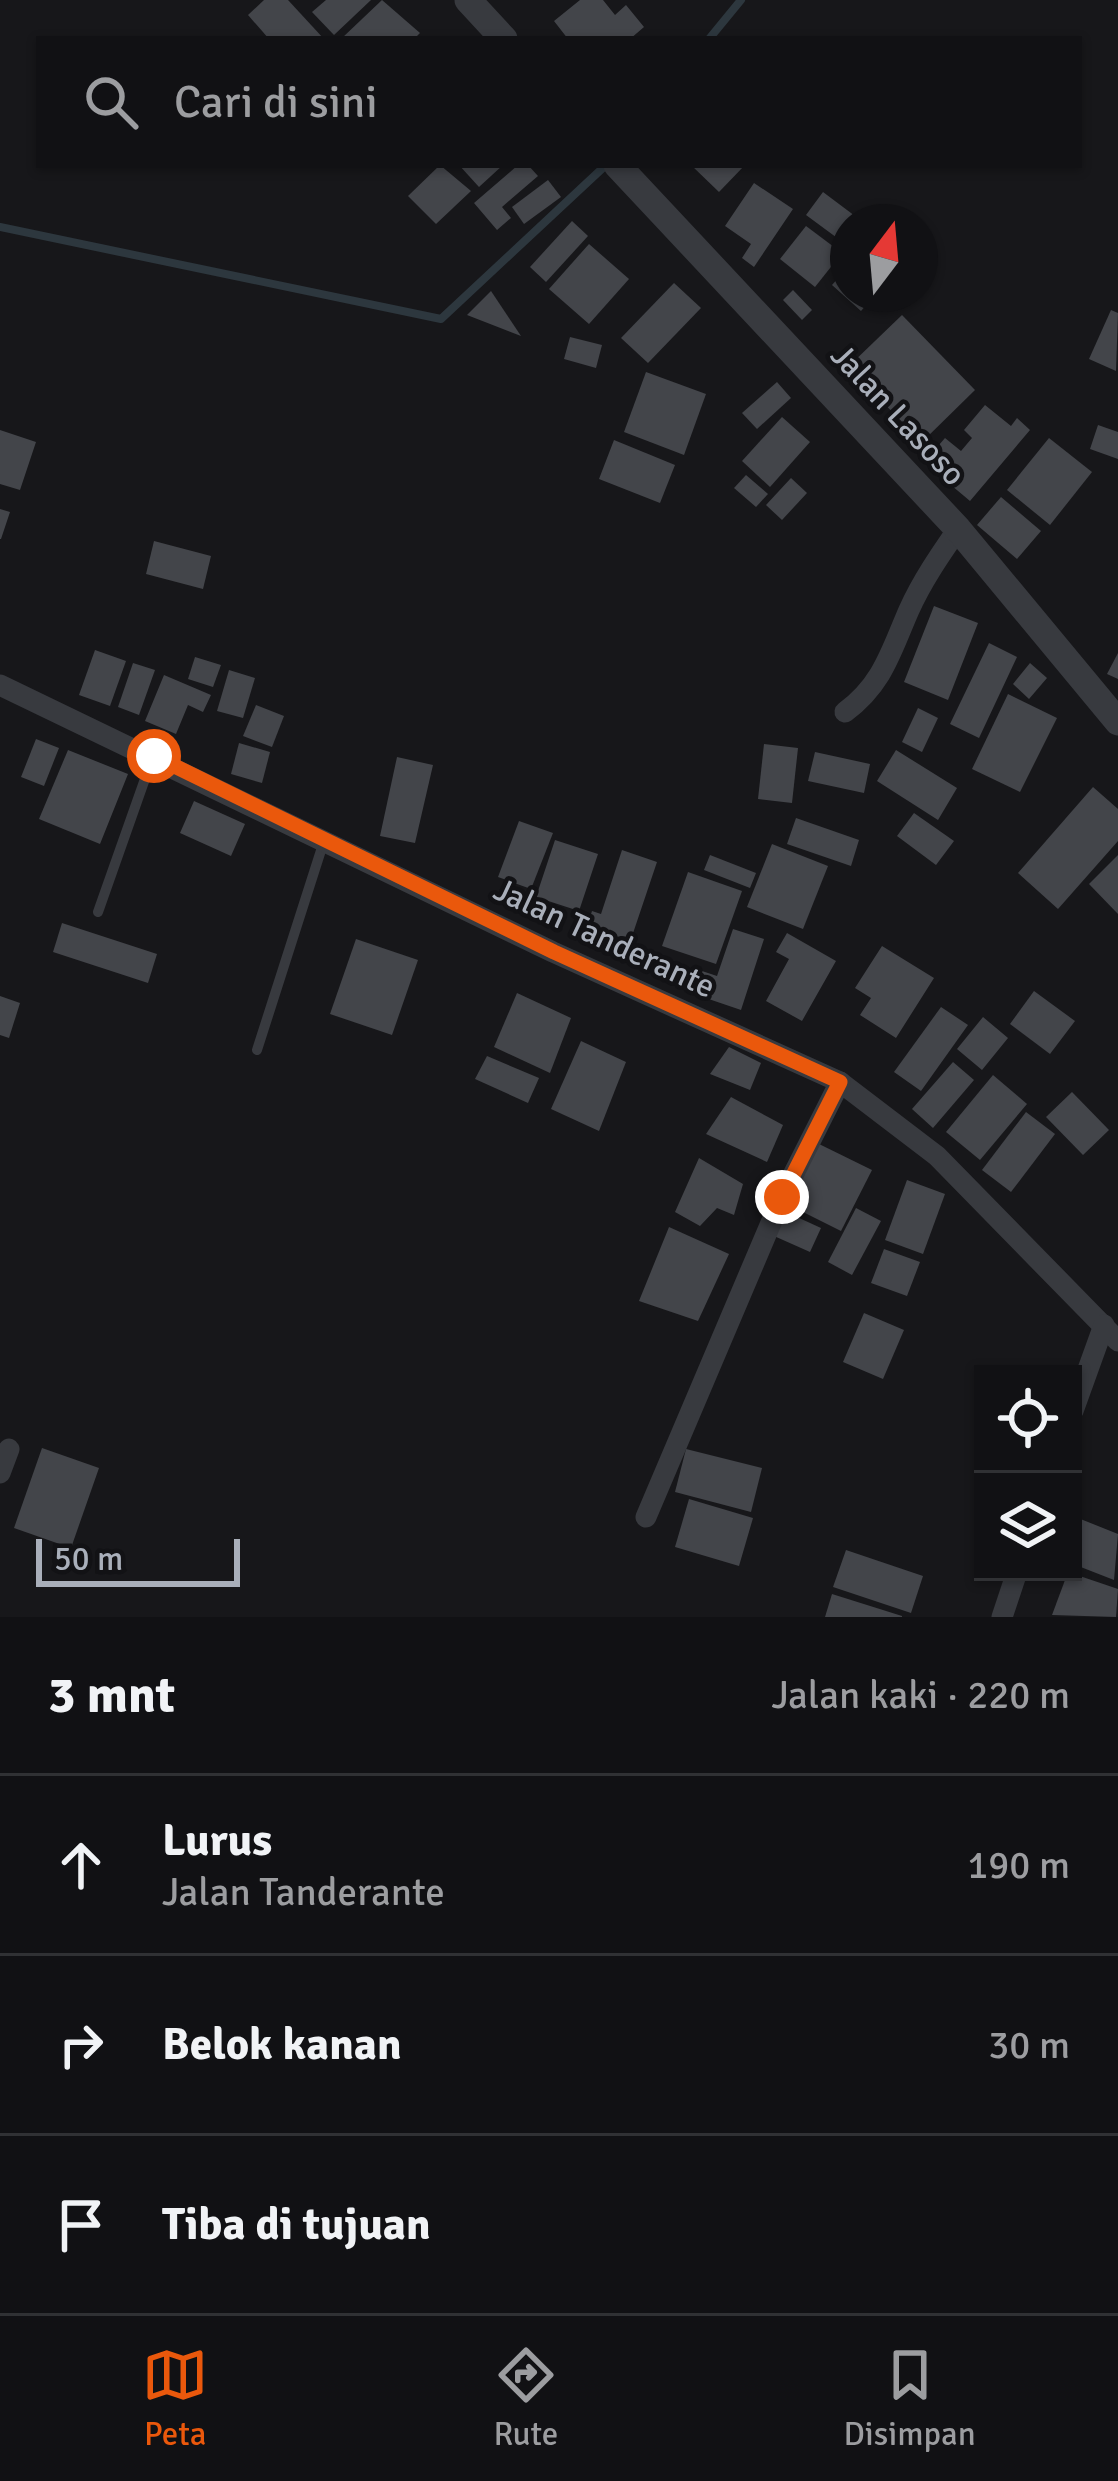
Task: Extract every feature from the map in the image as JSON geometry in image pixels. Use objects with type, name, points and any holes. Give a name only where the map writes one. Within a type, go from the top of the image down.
[{"type":"street","points":[[468,0],[501,36]]},
{"type":"street","name":"Jalan Lasoso","points":[[623,172],[958,529],[1118,722]]},
{"type":"street","points":[[845,712],[868,695],[887,667],[932,565],[958,529]]},
{"type":"street","name":"Jalan Tanderante","points":[[0,686],[325,838],[554,952],[840,1082],[937,1156],[1111,1333]]},
{"type":"street","points":[[646,1517],[782,1197],[840,1082]]},
{"type":"street","points":[[1082,1393],[1111,1333]]},
{"type":"street","points":[[0,1473],[9,1449]]},
{"type":"street","points":[[1002,1617],[1014,1581]]},
{"type":"lane","points":[[98,912],[154,756]]},
{"type":"lane","points":[[256,1050],[325,838]]},
{"type":"building","points":[[264,0],[288,0],[321,36],[266,36],[248,15]]},
{"type":"building","points":[[326,0],[371,0],[334,35],[312,12]]},
{"type":"building","points":[[382,0],[420,33],[417,36],[344,36]]},
{"type":"building","points":[[580,0],[603,0],[615,15],[626,5],[644,27],[634,36],[566,36],[554,21]]},
{"type":"building","points":[[437,168],[444,168],[471,191],[436,224],[408,196]]},
{"type":"building","points":[[462,168],[500,168],[479,187]]},
{"type":"building","points":[[515,168],[531,168],[538,176],[502,207],[511,218],[497,230],[474,203]]},
{"type":"building","points":[[694,168],[742,168],[719,192]]},
{"type":"building","points":[[548,180],[561,197],[524,224],[512,207]]},
{"type":"building","points":[[754,183],[793,209],[754,267],[742,258],[751,244],[725,226]]},
{"type":"building","points":[[823,192],[839,204],[830,204],[830,233],[806,215]]},
{"type":"building","points":[[572,221],[588,236],[546,282],[530,267]]},
{"type":"building","points":[[806,226],[830,244],[830,268],[815,287],[780,259]]},
{"type":"building","points":[[589,244],[629,279],[589,324],[549,289]]},
{"type":"building","points":[[674,283],[701,308],[648,363],[621,338]]},
{"type":"building","points":[[793,290],[812,310],[802,320],[783,300]]},
{"type":"building","points":[[491,291],[521,336],[467,315]]},
{"type":"building","points":[[1111,310],[1118,313],[1116,371],[1089,359]]},
{"type":"building","points":[[902,315],[975,390],[922,442],[848,367]]},
{"type":"building","points":[[570,337],[602,345],[596,368],[564,359]]},
{"type":"building","points":[[646,372],[706,394],[684,455],[624,432]]},
{"type":"building","points":[[777,382],[791,398],[757,429],[742,413]]},
{"type":"building","points":[[985,405],[1011,426],[1017,418],[1030,430],[970,501],[939,475],[947,466],[932,453],[945,438],[961,451],[972,438],[964,430]]},
{"type":"building","points":[[782,417],[810,442],[770,487],[742,461]]},
{"type":"building","points":[[1098,425],[1118,432],[1118,459],[1090,449]]},
{"type":"building","points":[[0,430],[36,442],[20,490],[0,484]]},
{"type":"building","points":[[1049,438],[1092,472],[1050,525],[1007,490]]},
{"type":"building","points":[[614,440],[675,465],[660,503],[599,479]]},
{"type":"building","points":[[746,475],[768,494],[756,507],[734,488]]},
{"type":"building","points":[[791,478],[807,493],[782,520],[766,505]]},
{"type":"building","points":[[1001,497],[1041,531],[1017,559],[977,525]]},
{"type":"building","points":[[0,509],[10,512],[1,539],[0,539]]},
{"type":"building","points":[[154,541],[211,556],[203,589],[146,574]]},
{"type":"building","points":[[934,606],[978,623],[948,700],[904,682]]},
{"type":"building","points":[[989,643],[1017,657],[979,738],[950,724]]},
{"type":"building","points":[[95,650],[126,661],[110,706],[79,695]]},
{"type":"building","points":[[1118,653],[1118,679],[1107,674]]},
{"type":"building","points":[[195,657],[221,665],[213,687],[188,679]]},
{"type":"building","points":[[133,663],[155,670],[139,715],[118,707]]},
{"type":"building","points":[[1030,663],[1047,678],[1029,699],[1013,684]]},
{"type":"building","points":[[229,670],[255,678],[243,718],[217,711]]},
{"type":"building","points":[[164,675],[211,695],[203,712],[188,705],[176,734],[145,721]]},
{"type":"building","points":[[1008,694],[1057,718],[1020,792],[972,769]]},
{"type":"building","points":[[256,705],[284,716],[272,747],[243,736]]},
{"type":"building","points":[[918,708],[938,718],[922,752],[902,742]]},
{"type":"building","points":[[36,739],[59,748],[44,786],[21,777]]},
{"type":"building","points":[[239,743],[270,752],[262,783],[231,774]]},
{"type":"building","points":[[764,744],[798,748],[792,803],[758,799]]},
{"type":"building","points":[[68,750],[128,774],[100,844],[39,819]]},
{"type":"building","points":[[896,750],[957,788],[938,820],[877,781]]},
{"type":"building","points":[[815,752],[870,764],[864,793],[808,781]]},
{"type":"building","points":[[397,757],[433,765],[415,843],[380,836]]},
{"type":"building","points":[[1093,787],[1118,809],[1118,841],[1058,909],[1018,873]]},
{"type":"building","points":[[194,801],[245,824],[231,856],[180,833]]},
{"type":"building","points":[[914,813],[954,841],[936,865],[897,836]]},
{"type":"building","points":[[796,818],[859,840],[851,866],[787,844]]},
{"type":"building","points":[[519,821],[553,833],[531,889],[498,877]]},
{"type":"building","points":[[555,840],[598,854],[579,911],[536,897]]},
{"type":"building","points":[[772,844],[828,866],[803,929],[747,907]]},
{"type":"building","points":[[622,850],[657,862],[625,957],[582,942],[592,911],[601,914]]},
{"type":"building","points":[[710,855],[756,873],[750,888],[704,870]]},
{"type":"building","points":[[1118,855],[1118,914],[1089,884]]},
{"type":"building","points":[[688,872],[742,891],[716,964],[662,946]]},
{"type":"building","points":[[62,923],[157,954],[148,983],[53,952]]},
{"type":"building","points":[[733,929],[764,939],[741,1010],[691,993],[699,970],[717,976]]},
{"type":"building","points":[[787,933],[836,961],[802,1021],[766,1001],[789,959],[776,952]]},
{"type":"building","points":[[356,939],[418,960],[392,1035],[330,1014]]},
{"type":"building","points":[[882,946],[934,978],[896,1038],[860,1015],[871,998],[855,988]]},
{"type":"building","points":[[1034,991],[1075,1021],[1050,1054],[1010,1024]]},
{"type":"building","points":[[517,993],[571,1018],[550,1073],[494,1047]]},
{"type":"building","points":[[0,996],[20,1003],[9,1038],[0,1035]]},
{"type":"building","points":[[941,1007],[968,1025],[921,1091],[894,1072]]},
{"type":"building","points":[[983,1017],[1008,1038],[982,1070],[957,1049]]},
{"type":"building","points":[[581,1041],[626,1062],[599,1131],[551,1109]]},
{"type":"building","points":[[729,1047],[761,1063],[750,1090],[710,1074]]},
{"type":"building","points":[[487,1056],[539,1078],[528,1103],[475,1079]]},
{"type":"building","points":[[953,1062],[974,1080],[933,1128],[912,1109]]},
{"type":"building","points":[[993,1075],[1027,1104],[980,1160],[946,1132]]},
{"type":"building","points":[[1072,1092],[1109,1130],[1083,1155],[1046,1117]]},
{"type":"building","points":[[731,1097],[783,1125],[767,1162],[706,1134]]},
{"type":"building","points":[[1026,1112],[1055,1134],[1011,1192],[982,1170]]},
{"type":"building","points":[[817,1143],[872,1170],[841,1231],[787,1204]]},
{"type":"building","points":[[699,1158],[743,1184],[734,1215],[717,1208],[700,1226],[675,1212]]},
{"type":"building","points":[[907,1180],[945,1194],[923,1254],[885,1240]]},
{"type":"building","points":[[856,1208],[881,1221],[852,1275],[828,1262]]},
{"type":"building","points":[[786,1212],[821,1228],[810,1252],[774,1236]]},
{"type":"building","points":[[669,1227],[729,1254],[698,1321],[639,1301]]},
{"type":"building","points":[[884,1249],[920,1262],[907,1296],[871,1283]]},
{"type":"building","points":[[864,1313],[904,1330],[883,1379],[843,1362]]},
{"type":"building","points":[[42,1448],[99,1468],[71,1548],[14,1528]]},
{"type":"building","points":[[686,1449],[762,1468],[751,1512],[675,1492]]},
{"type":"building","points":[[689,1499],[753,1518],[739,1566],[675,1547]]},
{"type":"building","points":[[1082,1520],[1118,1534],[1114,1580],[1082,1568]]},
{"type":"building","points":[[846,1550],[923,1576],[911,1613],[833,1587]]},
{"type":"building","points":[[1082,1577],[1118,1589],[1116,1617],[1052,1615],[1065,1581],[1082,1581]]},
{"type":"building","points":[[832,1594],[902,1616],[902,1617],[825,1617]]},
{"type":"waterway","points":[[711,36],[741,0]]},
{"type":"waterway","points":[[0,227],[441,319],[603,168]]},
{"type":"route","points":[[154,756],[554,952],[840,1082],[782,1197]]}]
